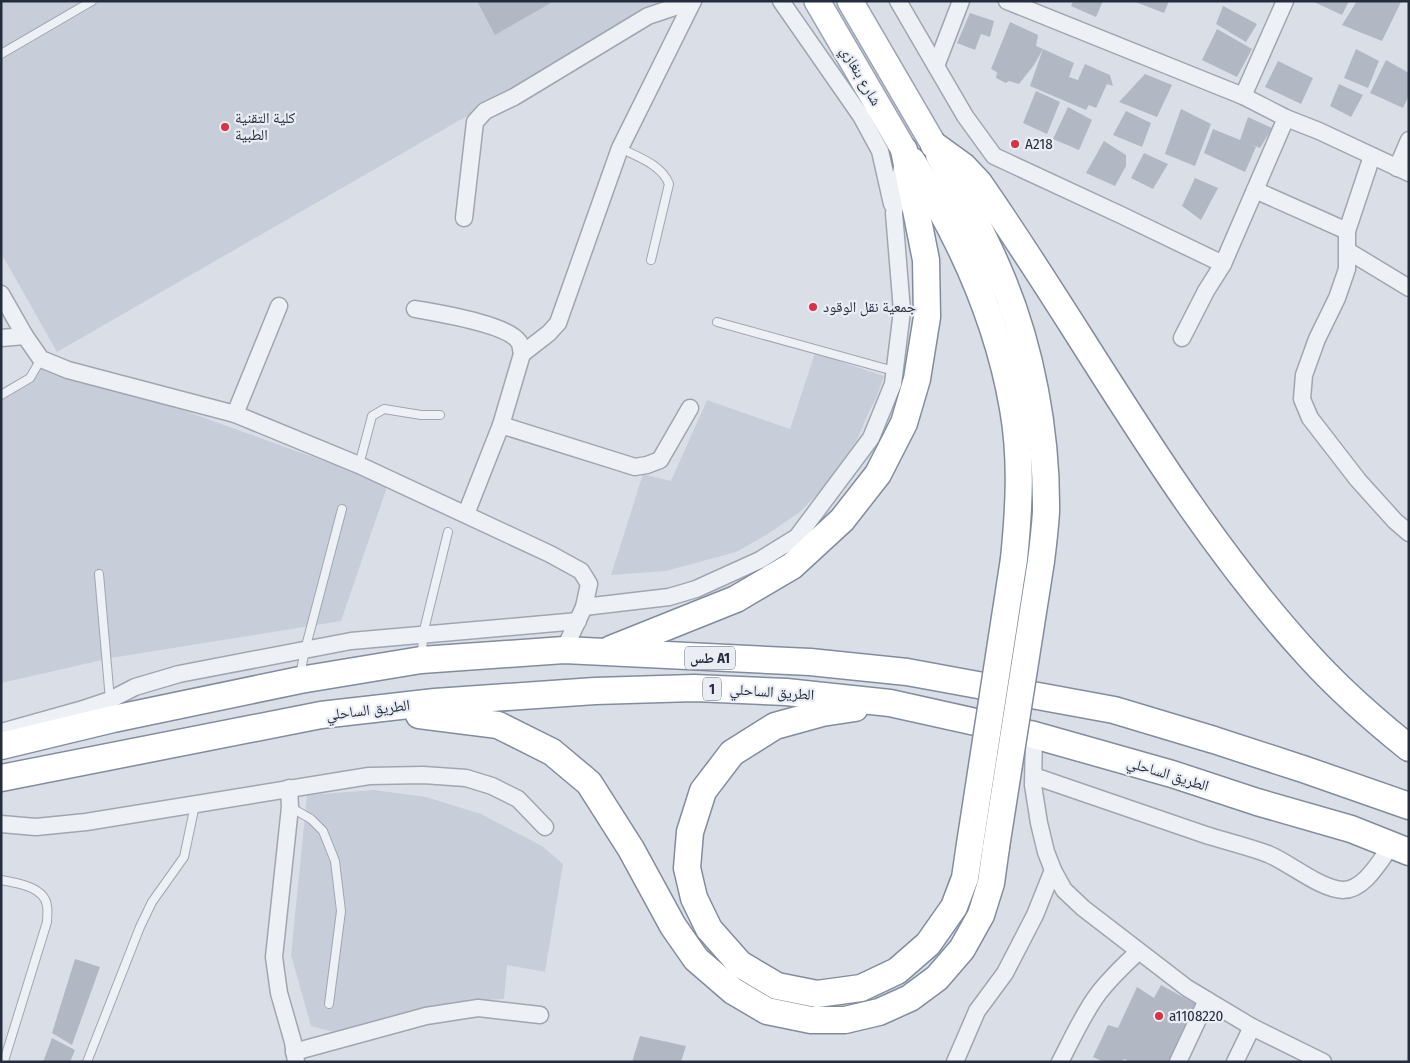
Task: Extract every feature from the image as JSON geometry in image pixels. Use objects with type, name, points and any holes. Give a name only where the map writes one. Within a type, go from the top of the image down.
[{"type":"highway","points":[[321,716],[426,715],[498,725],[552,752],[589,783],[631,849],[673,926],[696,960],[733,991],[767,1011],[811,1020],[845,1020],[878,1012],[910,998],[937,978],[962,949],[981,915],[991,883],[1041,561],[1046,513],[1044,456],[1036,394],[1020,331],[1000,274],[969,209],[934,145]]},
{"type":"highway","points":[[934,145],[963,166],[979,183],[1191,507],[1248,585],[1310,657],[1379,724],[1409,748]]},
{"type":"highway","points":[[890,702],[822,713],[775,726],[732,753],[703,791],[690,832],[686,868],[694,898],[709,929],[740,964],[777,986],[817,994],[861,988],[897,971],[928,944],[954,907],[965,878],[1014,559],[1019,505],[1018,448],[1013,408],[1003,364],[988,314],[962,253],[931,192],[904,150]]},
{"type":"highway","points":[[605,652],[736,599],[792,566],[842,520],[878,474],[904,423],[917,379],[927,317],[926,260],[904,150]]},
{"type":"highway","name":"الطريق الساحلي","points":[[1,746],[111,710],[421,660],[564,650],[810,662],[907,672],[1114,710],[1304,769],[1409,806]]},
{"type":"highway","name":"الطريق الساحلي","points":[[1,778],[321,716],[435,702],[595,691],[694,688],[786,692],[890,702],[1034,735],[1172,774],[1257,802],[1351,829],[1400,848]]},
{"type":"main road","name":"شارع بنغازي","points":[[817,1],[904,150]]},
{"type":"main road","name":"شارع بنغازي","points":[[850,1],[934,145]]},
{"type":"street","points":[[522,354],[549,333],[558,323],[620,148],[693,1]]},
{"type":"street","points":[[464,218],[475,122],[485,111],[514,97],[648,16],[693,1]]},
{"type":"street","points":[[1,732],[80,710],[111,710],[134,687],[179,674],[351,641],[581,614],[669,597],[696,589],[760,560],[797,536],[871,438],[893,384],[902,311],[894,213],[880,151],[861,116],[781,1]]},
{"type":"street","points":[[898,1],[965,116],[994,156],[1223,264]]},
{"type":"street","points":[[936,66],[961,1]]},
{"type":"street","points":[[1008,1],[1243,96],[1286,118],[1319,131],[1403,170],[1409,140]]},
{"type":"street","points":[[1243,96],[1285,1]]},
{"type":"street","points":[[1182,338],[1206,291],[1223,264],[1286,118]]},
{"type":"street","points":[[894,213],[904,150]]},
{"type":"street","points":[[1372,156],[1347,231],[1347,269],[1337,298],[1317,340],[1304,375],[1302,399],[1310,418],[1358,480],[1395,521],[1409,533]]},
{"type":"street","points":[[1255,190],[1347,231]]},
{"type":"street","points":[[1348,251],[1409,288]]},
{"type":"street","points":[[1,294],[25,336],[41,359],[68,370],[235,414],[359,465],[550,554],[581,571],[589,584],[581,614],[564,650]]},
{"type":"street","points":[[235,414],[279,306]]},
{"type":"street","points":[[416,309],[464,318],[507,332],[520,342],[522,354],[501,425],[466,514]]},
{"type":"street","points":[[1,338],[25,336]]},
{"type":"street","points":[[501,425],[635,466],[641,466],[660,460],[690,408]]},
{"type":"street","points":[[1034,735],[1033,785],[1039,823],[1046,852],[1064,890],[1083,908],[1138,952],[1187,988],[1306,1058],[1323,1062]]},
{"type":"street","points":[[1,824],[36,827],[52,826],[196,805],[369,776],[424,775],[466,778],[492,786],[518,799],[545,828]]},
{"type":"street","points":[[1034,776],[1268,854],[1314,880],[1343,890],[1354,887],[1366,879],[1400,848]]},
{"type":"street","points":[[289,788],[290,806],[274,957],[279,993],[293,1042],[295,1057],[426,1016],[478,1008],[540,1015]]},
{"type":"street","points":[[956,1062],[977,1011],[1005,973],[1035,915],[1053,870]]},
{"type":"street","points":[[1060,1062],[1083,1018],[1098,995],[1138,952]]},
{"type":"street","points":[[1178,1062],[1207,1000]]},
{"type":"street","points":[[1235,1062],[1252,1027]]},
{"type":"lane","points":[[1,54],[92,1]]},
{"type":"lane","points":[[620,148],[660,169],[666,175],[669,184],[651,260]]},
{"type":"lane","points":[[717,322],[894,371]]},
{"type":"lane","points":[[1,395],[30,378],[41,359]]},
{"type":"lane","points":[[359,465],[372,416],[384,409],[421,415],[440,415]]},
{"type":"lane","points":[[300,680],[305,650],[342,509]]},
{"type":"lane","points":[[421,660],[423,634],[448,532]]},
{"type":"lane","points":[[99,574],[111,710]]},
{"type":"lane","points":[[87,1062],[140,927],[152,902],[184,856],[196,805]]},
{"type":"lane","points":[[290,806],[311,819],[323,831],[335,861],[341,911],[329,1004]]},
{"type":"lane","points":[[1,880],[25,885],[41,894],[47,904],[47,922],[4,1061]]},
{"type":"shaded area","name":"كلية التقنية الطبية","points":[[1,1],[667,1],[57,352],[1,253]]},
{"type":"shaded area","points":[[815,353],[884,376],[857,440],[821,490],[800,512],[736,552],[666,571],[611,575],[643,474],[671,481],[707,400],[790,429]]},
{"type":"shaded area","points":[[39,367],[130,391],[388,484],[341,621],[111,658],[1,683],[1,389]]},
{"type":"shaded area","points":[[374,790],[426,797],[481,814],[542,846],[563,864],[545,972],[507,965],[504,999],[452,1002],[341,1034],[311,1026],[291,955],[307,795]]},
{"type":"building","points":[[477,1],[505,2],[554,1],[495,35]]},
{"type":"building","points":[[1073,1],[1103,1],[1096,17],[1071,6]]},
{"type":"building","points":[[1133,1],[1169,1],[1164,13]]},
{"type":"building","points":[[1312,1],[1349,1],[1342,15]]},
{"type":"building","points":[[1357,1],[1401,2],[1382,41],[1342,25]]},
{"type":"building","points":[[1223,6],[1257,24],[1246,42],[1216,24]]},
{"type":"building","points":[[970,13],[994,21],[990,37],[981,34],[975,50],[957,43]]},
{"type":"building","points":[[1010,22],[1038,35],[1036,46],[1043,49],[1034,65],[1019,84],[1009,81],[1006,83],[996,78],[997,72],[991,69]]},
{"type":"building","points":[[1217,29],[1252,49],[1237,77],[1202,60]]},
{"type":"building","points":[[1043,49],[1074,63],[1069,77],[1078,80],[1085,64],[1110,75],[1113,86],[1107,84],[1096,108],[1089,105],[1086,110],[1030,86]]},
{"type":"building","points":[[1356,49],[1379,61],[1368,88],[1344,78]]},
{"type":"building","points":[[1386,60],[1409,73],[1409,95],[1403,108],[1370,93]]},
{"type":"building","points":[[1278,61],[1313,78],[1301,104],[1265,87]]},
{"type":"building","points":[[1145,74],[1172,85],[1157,117],[1119,102]]},
{"type":"building","points":[[1339,84],[1363,95],[1351,117],[1330,106]]},
{"type":"building","points":[[1036,91],[1060,102],[1047,134],[1023,123]]},
{"type":"building","points":[[1068,107],[1092,120],[1079,150],[1053,139]]},
{"type":"building","points":[[1181,109],[1211,124],[1195,166],[1165,154]]},
{"type":"building","points":[[1126,111],[1151,123],[1142,147],[1113,135]]},
{"type":"building","points":[[1248,117],[1272,128],[1260,148],[1250,144],[1256,147],[1245,172],[1204,153],[1213,129],[1240,140]]},
{"type":"building","points":[[1104,141],[1126,155],[1126,166],[1115,186],[1086,173]]},
{"type":"building","points":[[1144,153],[1168,164],[1153,189],[1131,178]]},
{"type":"building","points":[[1195,178],[1218,188],[1201,220],[1182,206]]},
{"type":"building","points":[[75,959],[100,967],[72,1045],[52,1033]]},
{"type":"building","name":"a1108220","points":[[1161,985],[1199,1006],[1174,1062],[1130,1062],[1124,1059],[1121,1062],[1104,1062],[1093,1057],[1108,1025],[1118,1028],[1137,987],[1154,998]]},
{"type":"building","points":[[640,1036],[686,1046],[681,1062],[632,1062]]},
{"type":"building","points":[[52,1038],[75,1050],[70,1062],[43,1062]]},
{"type":"place","name":"كلية التقنية الطبية","points":[[225,127]]},
{"type":"place","name":"A218","points":[[1015,144]]},
{"type":"place","name":"جمعية نقل الوقود","points":[[813,307]]},
{"type":"place","name":"a1108220","points":[[1159,1016]]}]
